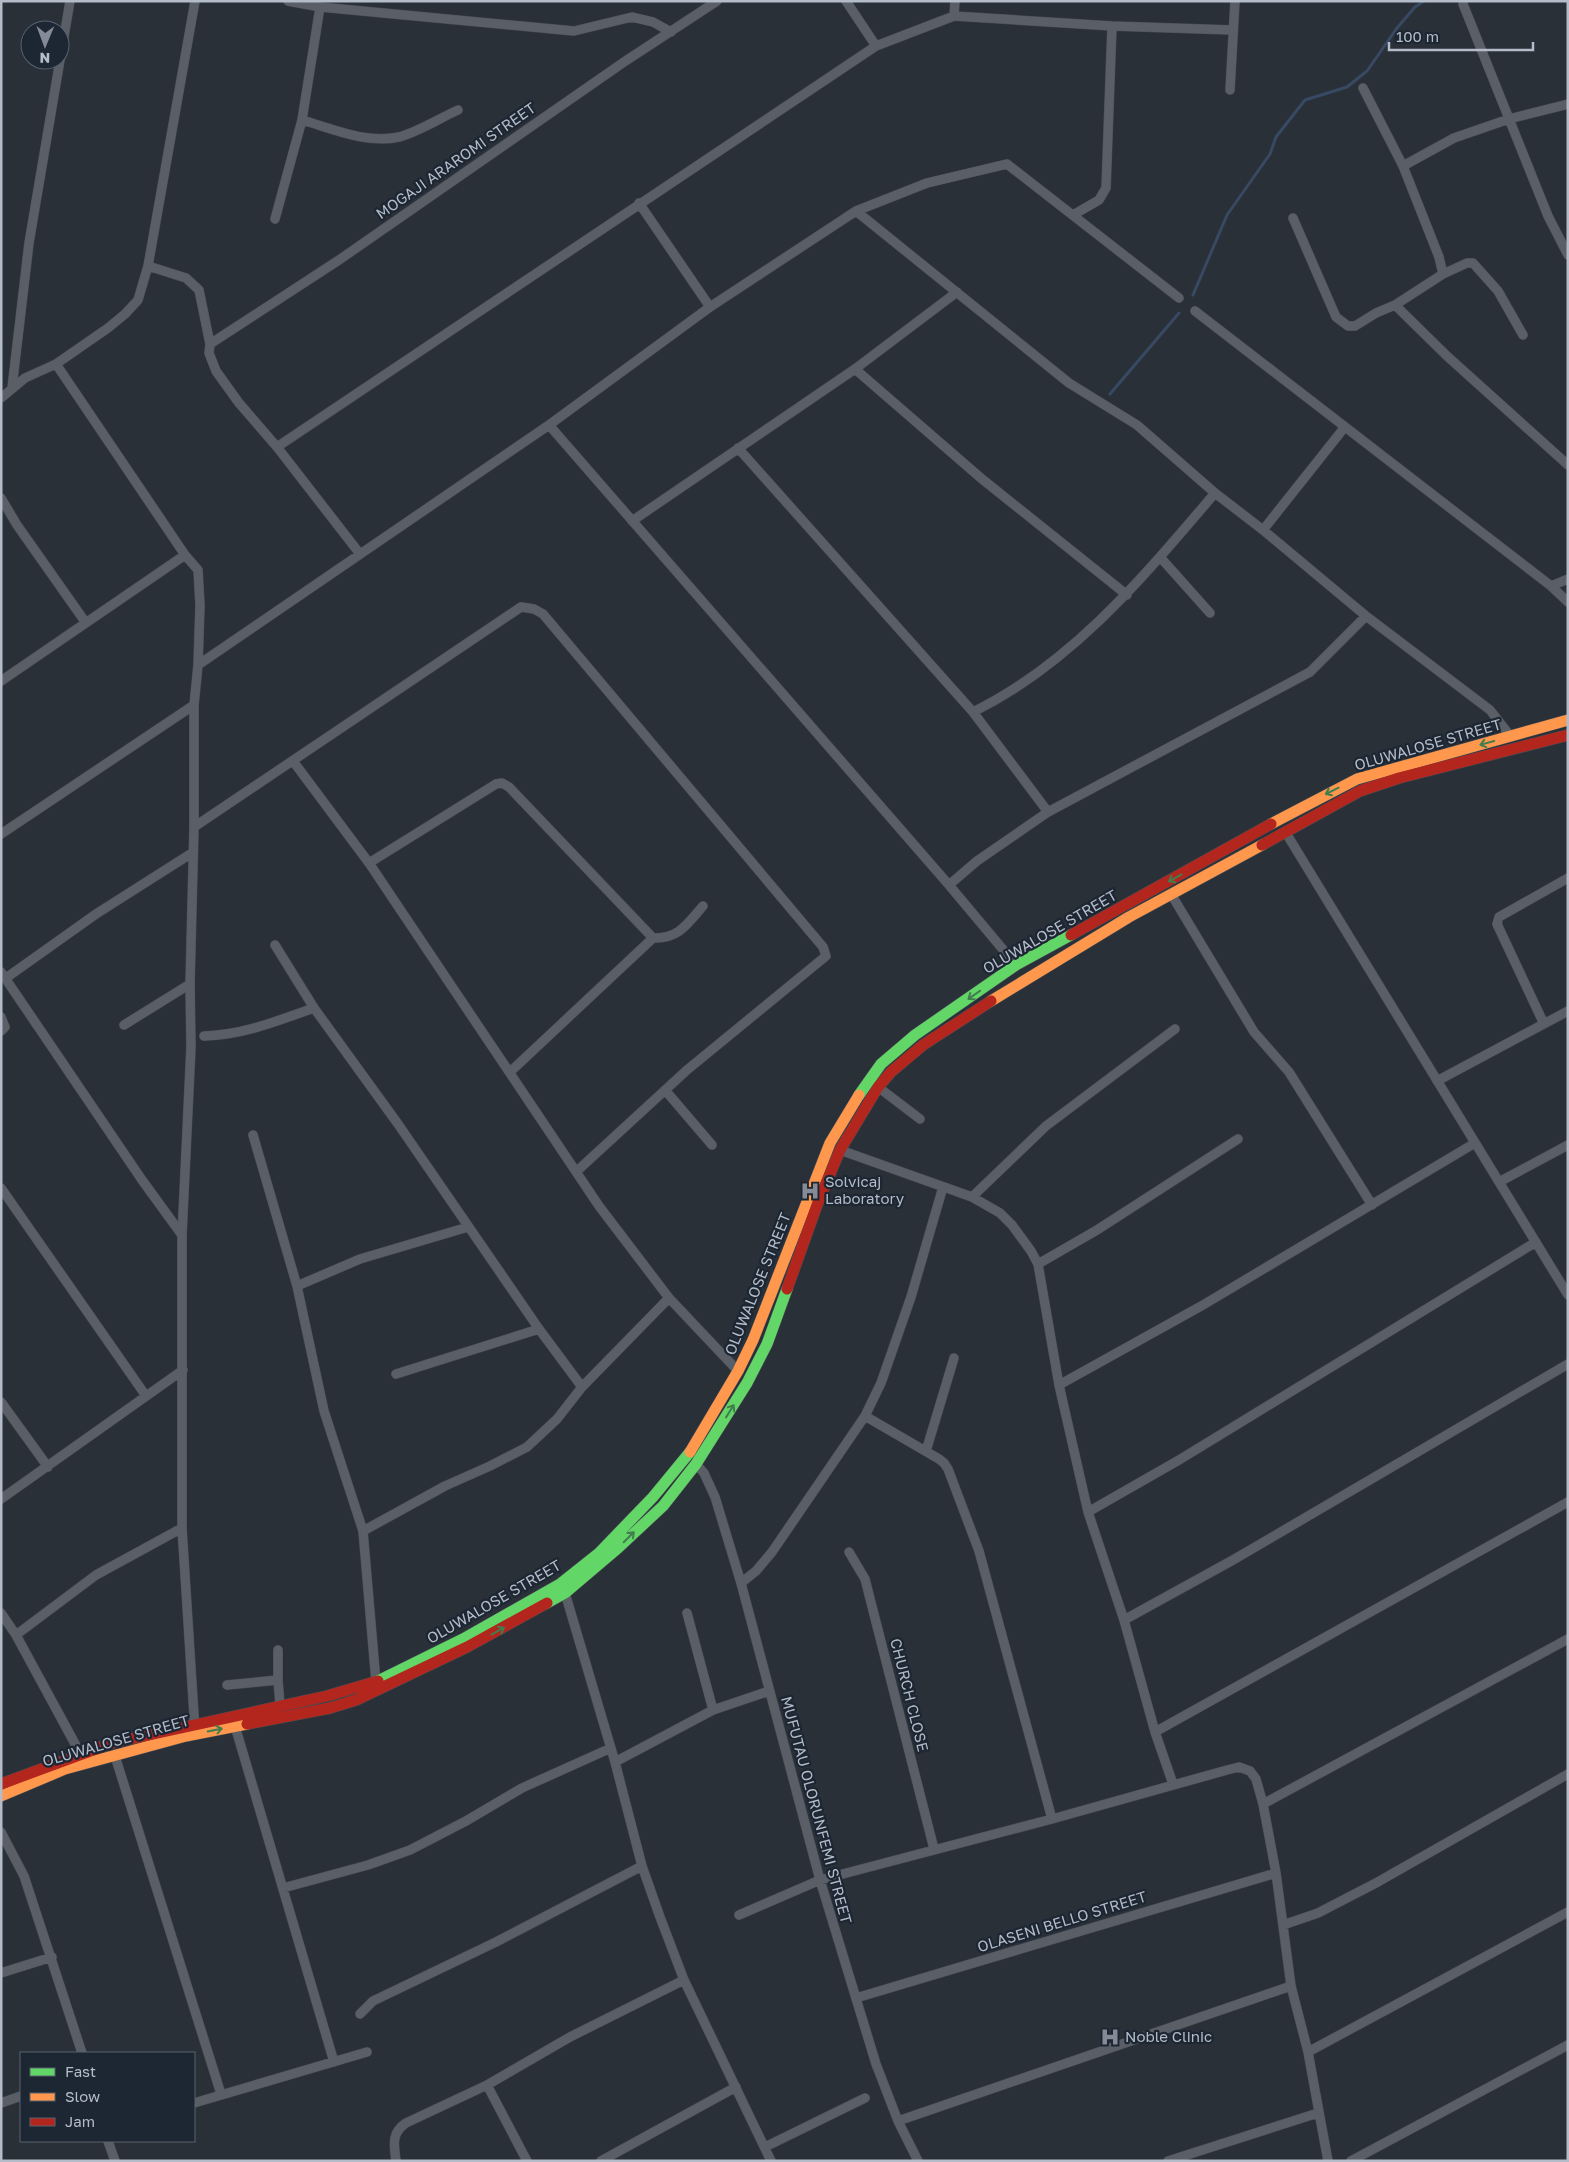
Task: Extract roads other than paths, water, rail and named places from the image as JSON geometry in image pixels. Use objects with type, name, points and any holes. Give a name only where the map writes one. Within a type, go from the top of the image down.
[{"type":"street","points":[[12,388],[29,243],[70,1]]},
{"type":"street","points":[[1,398],[25,378],[56,364],[108,328],[138,300],[148,266],[196,1]]},
{"type":"street","points":[[288,1],[320,7],[574,31],[632,17],[653,22],[670,32]]},
{"type":"street","name":"MOGAJI ARAROMI STREET","points":[[210,344],[339,260],[584,89],[717,1]]},
{"type":"street","points":[[846,1],[876,46]]},
{"type":"street","points":[[954,16],[955,1]]},
{"type":"street","points":[[1230,90],[1235,1]]},
{"type":"street","points":[[1463,4],[1548,216],[1568,255]]},
{"type":"street","points":[[275,219],[302,120],[320,7]]},
{"type":"street","points":[[277,447],[876,46],[954,16],[1112,26],[1232,30]]},
{"type":"street","points":[[1073,214],[1099,200],[1106,188],[1112,26]]},
{"type":"street","points":[[1363,88],[1402,166],[1439,258],[1443,274]]},
{"type":"street","points":[[1402,166],[1454,138],[1509,119],[1568,104]]},
{"type":"street","points":[[302,120],[366,138],[384,139],[401,137],[458,110]]},
{"type":"street","points":[[198,665],[549,425],[710,307],[856,211],[926,183],[1007,164],[1179,298]]},
{"type":"street","points":[[639,203],[710,307]]},
{"type":"street","points":[[856,211],[1068,383],[1137,425],[1215,493],[1263,530],[1366,616],[1490,710],[1511,737]]},
{"type":"street","points":[[1293,218],[1336,317],[1351,327],[1395,305],[1443,274],[1468,263],[1473,263],[1498,291],[1523,335]]},
{"type":"street","points":[[148,266],[186,278],[199,290],[210,344],[209,353],[216,371],[239,403],[277,447],[360,554]]},
{"type":"street","points":[[632,521],[855,369],[957,292]]},
{"type":"street","points":[[1395,305],[1447,356],[1568,465]]},
{"type":"street","points":[[1195,311],[1344,428],[1551,586],[1568,602]]},
{"type":"street","points":[[56,364],[185,555],[198,570],[200,605],[198,665],[194,705],[194,827],[190,984],[191,1047],[182,1235],[182,1528],[195,1729]]},
{"type":"street","points":[[855,369],[982,479],[1127,595]]},
{"type":"street","points":[[549,425],[949,885],[1016,966]]},
{"type":"street","points":[[1263,530],[1344,428]]},
{"type":"street","points":[[738,448],[973,712],[1048,812]]},
{"type":"street","points":[[973,712],[1000,699],[1029,680],[1065,651],[1127,595],[1215,493]]},
{"type":"street","points":[[1,498],[17,525],[86,623]]},
{"type":"street","points":[[1,681],[185,555]]},
{"type":"street","points":[[1160,557],[1210,613]]},
{"type":"street","points":[[1551,586],[1568,579]]},
{"type":"street","points":[[194,827],[521,607],[534,609],[543,614],[741,848],[825,951],[826,956],[687,1070],[576,1171]]},
{"type":"street","points":[[949,885],[977,861],[1048,812],[1310,672],[1366,616]]},
{"type":"street","points":[[1,834],[194,705]]},
{"type":"street","name":"OLUWALOSE STREET","points":[[1,1796],[65,1769],[115,1756],[195,1729],[280,1705],[328,1696],[376,1682],[463,1639],[560,1584],[599,1553],[653,1497],[688,1455],[738,1371],[753,1340],[830,1144],[869,1079],[881,1064],[915,1035],[1016,966],[1320,797],[1357,779],[1568,720]]},
{"type":"street","name":"OLUWALOSE STREET","points":[[1,1784],[80,1753],[112,1744],[195,1729],[235,1726],[330,1708],[356,1700],[467,1648],[565,1593],[604,1561],[663,1506],[696,1464],[747,1383],[767,1344],[817,1205],[840,1150],[878,1087],[891,1072],[923,1045],[1018,983],[1203,876],[1286,833],[1325,808],[1360,791],[1399,778],[1568,735]]},
{"type":"street","points":[[293,761],[369,863],[599,1206],[669,1298],[738,1371]]},
{"type":"street","points":[[369,863],[496,784],[502,783],[516,794],[653,938]]},
{"type":"street","points":[[1286,833],[1474,1144],[1565,1284],[1568,1295]]},
{"type":"street","points":[[182,1235],[142,1180],[4,975],[192,853]]},
{"type":"street","points":[[1197,866],[1203,876]]},
{"type":"street","points":[[1544,1024],[1497,924],[1500,916],[1568,878]]},
{"type":"street","points":[[1171,894],[1254,1032],[1289,1072],[1372,1205]]},
{"type":"street","points":[[510,1072],[653,938],[667,938],[684,928],[703,906]]},
{"type":"street","points":[[274,945],[314,1008],[539,1329],[582,1387]]},
{"type":"street","points":[[124,1025],[190,984]]},
{"type":"street","points":[[204,1036],[228,1035],[249,1030],[314,1008]]},
{"type":"street","points":[[1436,1081],[1568,1011]]},
{"type":"street","points":[[1,1017],[5,1027],[1,1031]]},
{"type":"street","points":[[972,1197],[1046,1126],[1175,1029]]},
{"type":"street","points":[[878,1087],[920,1119]]},
{"type":"street","points":[[665,1090],[712,1145]]},
{"type":"street","points":[[253,1135],[297,1286],[322,1403],[363,1531],[376,1682]]},
{"type":"street","points":[[1038,1264],[1105,1224],[1238,1138]]},
{"type":"street","points":[[1059,1384],[1203,1305],[1474,1144]]},
{"type":"street","points":[[1499,1182],[1568,1145]]},
{"type":"street","points":[[840,1150],[972,1197],[1000,1213],[1032,1251],[1038,1264],[1059,1384],[1088,1512],[1124,1620],[1173,1784]]},
{"type":"street","points":[[741,1583],[756,1571],[772,1552],[865,1416],[882,1383],[911,1296],[943,1187]]},
{"type":"street","points":[[1,1188],[146,1396]]},
{"type":"street","points":[[297,1286],[360,1259],[468,1227]]},
{"type":"street","points":[[1088,1512],[1179,1460],[1536,1242]]},
{"type":"street","points":[[363,1531],[445,1486],[527,1447],[557,1420],[582,1387],[669,1298]]},
{"type":"street","points":[[396,1374],[539,1329]]},
{"type":"street","points":[[926,1451],[954,1358]]},
{"type":"street","points":[[1124,1620],[1233,1560],[1568,1364]]},
{"type":"street","points":[[1,1498],[48,1467],[183,1370]]},
{"type":"street","points":[[1,1402],[48,1467]]},
{"type":"street","points":[[865,1416],[926,1451],[944,1463],[948,1469],[979,1551],[1052,1819]]},
{"type":"street","name":"MUFUTAU OLORUNFEMI STREET","points":[[696,1464],[704,1473],[715,1497],[741,1583],[820,1880],[885,2091],[918,2161]]},
{"type":"street","points":[[1156,1732],[1568,1502]]},
{"type":"street","points":[[16,1635],[96,1575],[182,1528]]},
{"type":"street","name":"CHURCH CLOSE","points":[[849,1552],[866,1579],[934,1849]]},
{"type":"street","points":[[565,1593],[615,1762],[642,1866],[684,1980],[771,2161]]},
{"type":"street","points":[[1,1613],[5,1624],[16,1635],[80,1753]]},
{"type":"street","points":[[687,1613],[713,1710]]},
{"type":"street","points":[[1263,1804],[1568,1639]]},
{"type":"street","points":[[278,1650],[280,1705]]},
{"type":"street","points":[[227,1685],[278,1680]]},
{"type":"street","points":[[615,1762],[713,1710],[769,1691]]},
{"type":"street","points":[[235,1726],[334,2062]]},
{"type":"street","points":[[283,1888],[368,1865],[410,1850],[466,1821],[522,1788],[611,1748]]},
{"type":"street","points":[[115,1756],[221,2094]]},
{"type":"street","points":[[739,1916],[820,1880],[1052,1819],[1173,1784],[1240,1768],[1250,1771],[1256,1780],[1263,1804],[1276,1873],[1291,1986],[1308,2052],[1328,2161]]},
{"type":"street","points":[[1283,1926],[1318,1913],[1376,1883],[1568,1774]]},
{"type":"street","points":[[1,1832],[24,1876],[82,2052]]},
{"type":"street","points":[[360,2014],[373,2001],[496,1942],[642,1866]]},
{"type":"street","name":"OLASENI BELLO STREET","points":[[856,1998],[1276,1873]]},
{"type":"street","points":[[1308,2052],[1568,1912]]},
{"type":"street","points":[[1,1973],[52,1957]]},
{"type":"street","points":[[396,2161],[394,2141],[398,2128],[487,2084],[570,2037],[684,1980]]},
{"type":"street","points":[[898,2121],[1291,1986]]},
{"type":"street","points":[[1351,2161],[1568,2045]]},
{"type":"street","points":[[195,2103],[367,2052]]},
{"type":"street","points":[[487,2084],[527,2161]]},
{"type":"street","points":[[601,2161],[736,2087]]},
{"type":"street","points":[[1,2103],[20,2096]]},
{"type":"street","points":[[765,2147],[865,2098]]},
{"type":"street","points":[[1168,2161],[1318,2112]]},
{"type":"street","points":[[108,2142],[115,2161]]},
{"type":"waterway","points":[[1193,295],[1227,215],[1270,154],[1276,137],[1305,100],[1347,87],[1367,71],[1397,28],[1415,7],[1424,1]]},
{"type":"waterway","points":[[1110,394],[1179,313]]},
{"type":"place","name":"Solvicaj Laboratory","points":[[810,1191]]},
{"type":"place","name":"Noble Clinic","points":[[1110,2037]]}]
